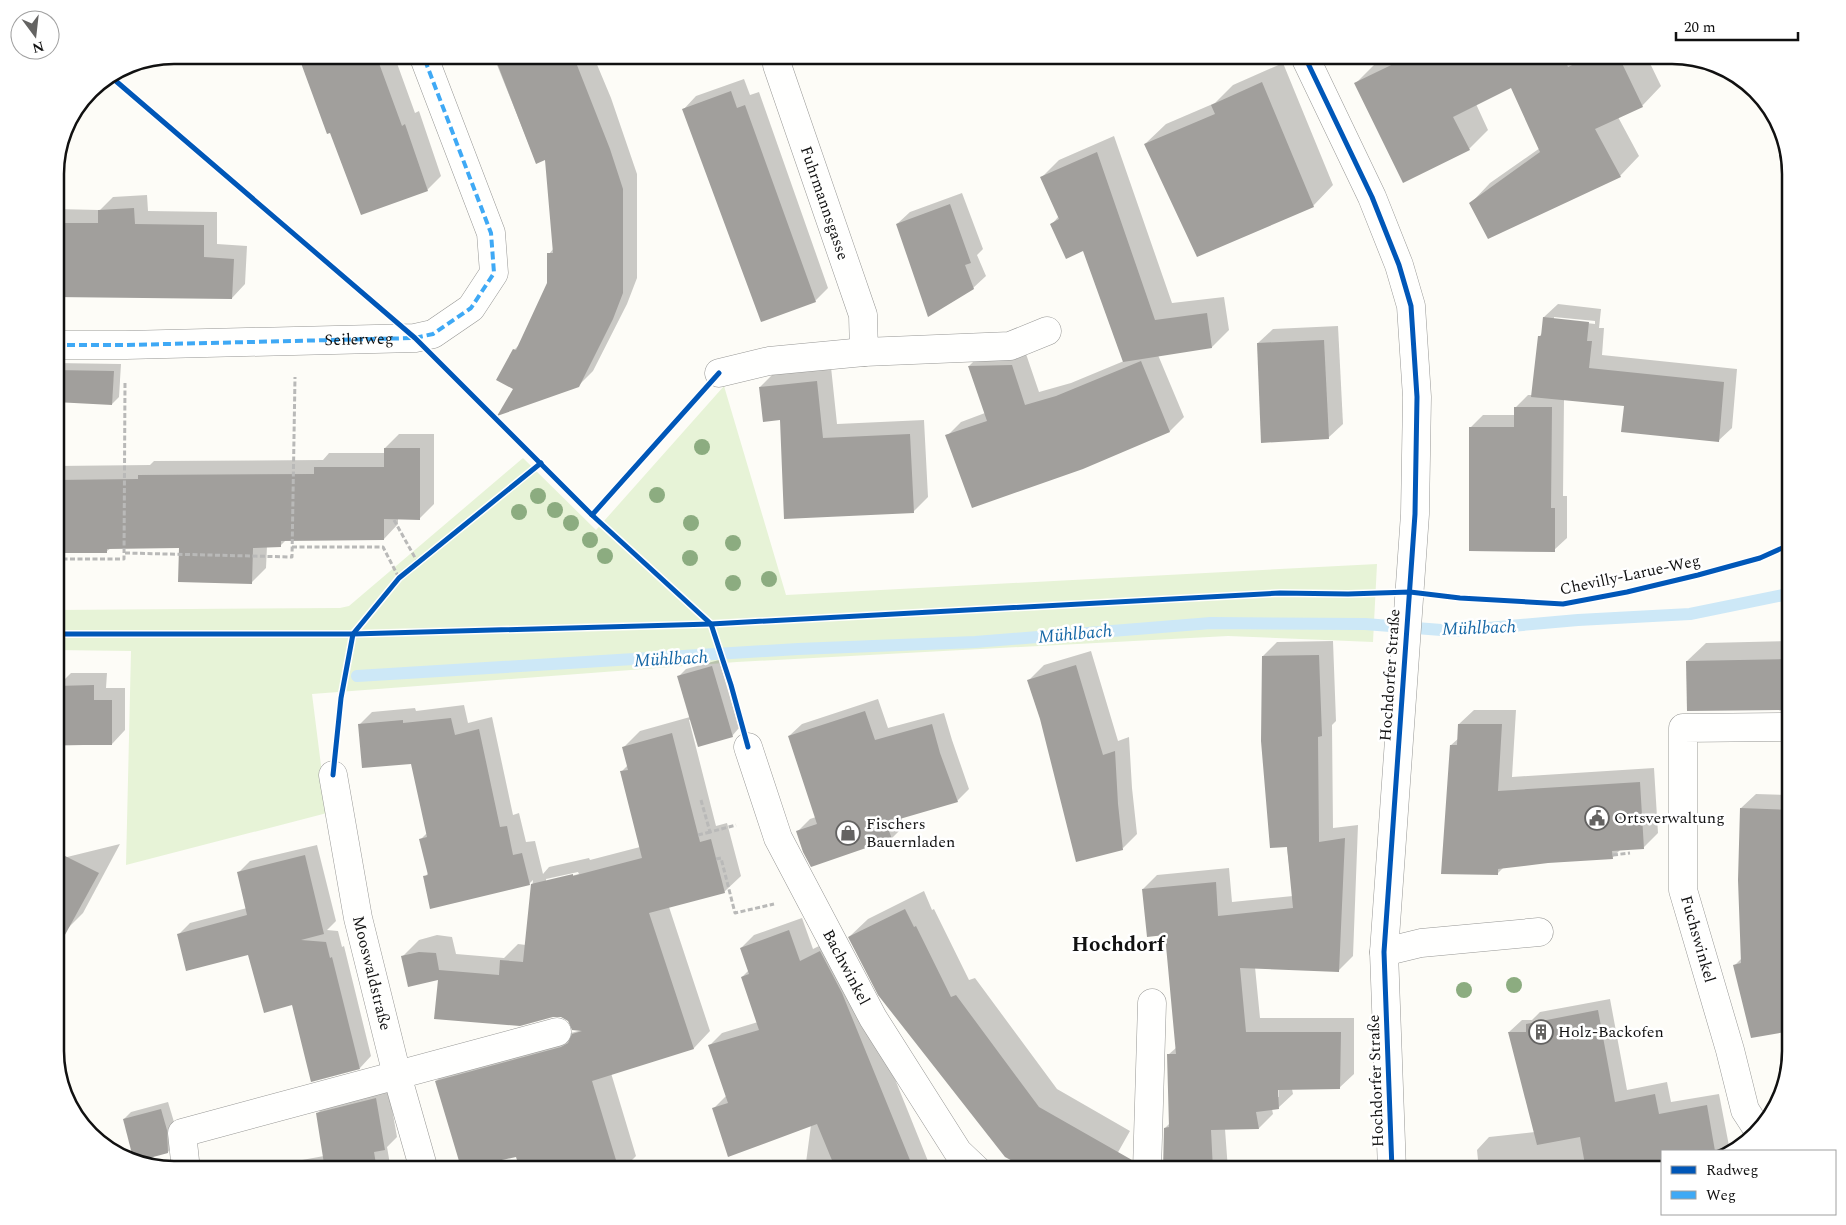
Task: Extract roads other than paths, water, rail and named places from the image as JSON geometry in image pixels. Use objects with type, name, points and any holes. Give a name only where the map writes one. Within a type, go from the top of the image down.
[{"type":"street","name":"Seilerweg","points":[[64,345],[415,338],[433,334],[471,308],[494,273],[491,233],[426,64]]},
{"type":"street","name":"Fuhrmannsgasse","points":[[777,64],[864,315],[864,352]]},
{"type":"street","name":"Hochdorfer Straße","points":[[1308,64],[1372,197],[1399,265],[1411,306],[1417,397],[1415,514],[1384,952],[1392,1161]]},
{"type":"street","points":[[719,373],[769,360],[864,352],[1010,346],[1047,330]]},
{"type":"street","name":"Fuchswinkel","points":[[1754,1124],[1745,1110],[1730,1050],[1683,890],[1683,728],[1782,727]]},
{"type":"street","name":"Bachwinkel","points":[[748,747],[778,838],[873,1018],[958,1152],[968,1161]]},
{"type":"street","name":"Mooswaldstraße","points":[[333,775],[358,918],[396,1075],[421,1161]]},
{"type":"street","points":[[1384,952],[1420,944],[1538,932]]},
{"type":"street","points":[[1147,1161],[1152,1003]]},
{"type":"street","points":[[185,1161],[182,1134],[557,1032]]},
{"type":"waterway","name":"Mühlbach","points":[[357,676],[798,649],[975,642],[1211,623],[1365,624],[1454,631],[1578,620],[1690,614],[1782,595]]},
{"type":"place","name":"Ortsverwaltung","points":[[1597,818]]},
{"type":"place","name":"Fischers Bauernladen","points":[[848,833]]},
{"type":"place","name":"Holz-Backofen","points":[[1541,1032]]},
{"type":"district","name":"Hochdorf","points":[[1118,945]]}]
